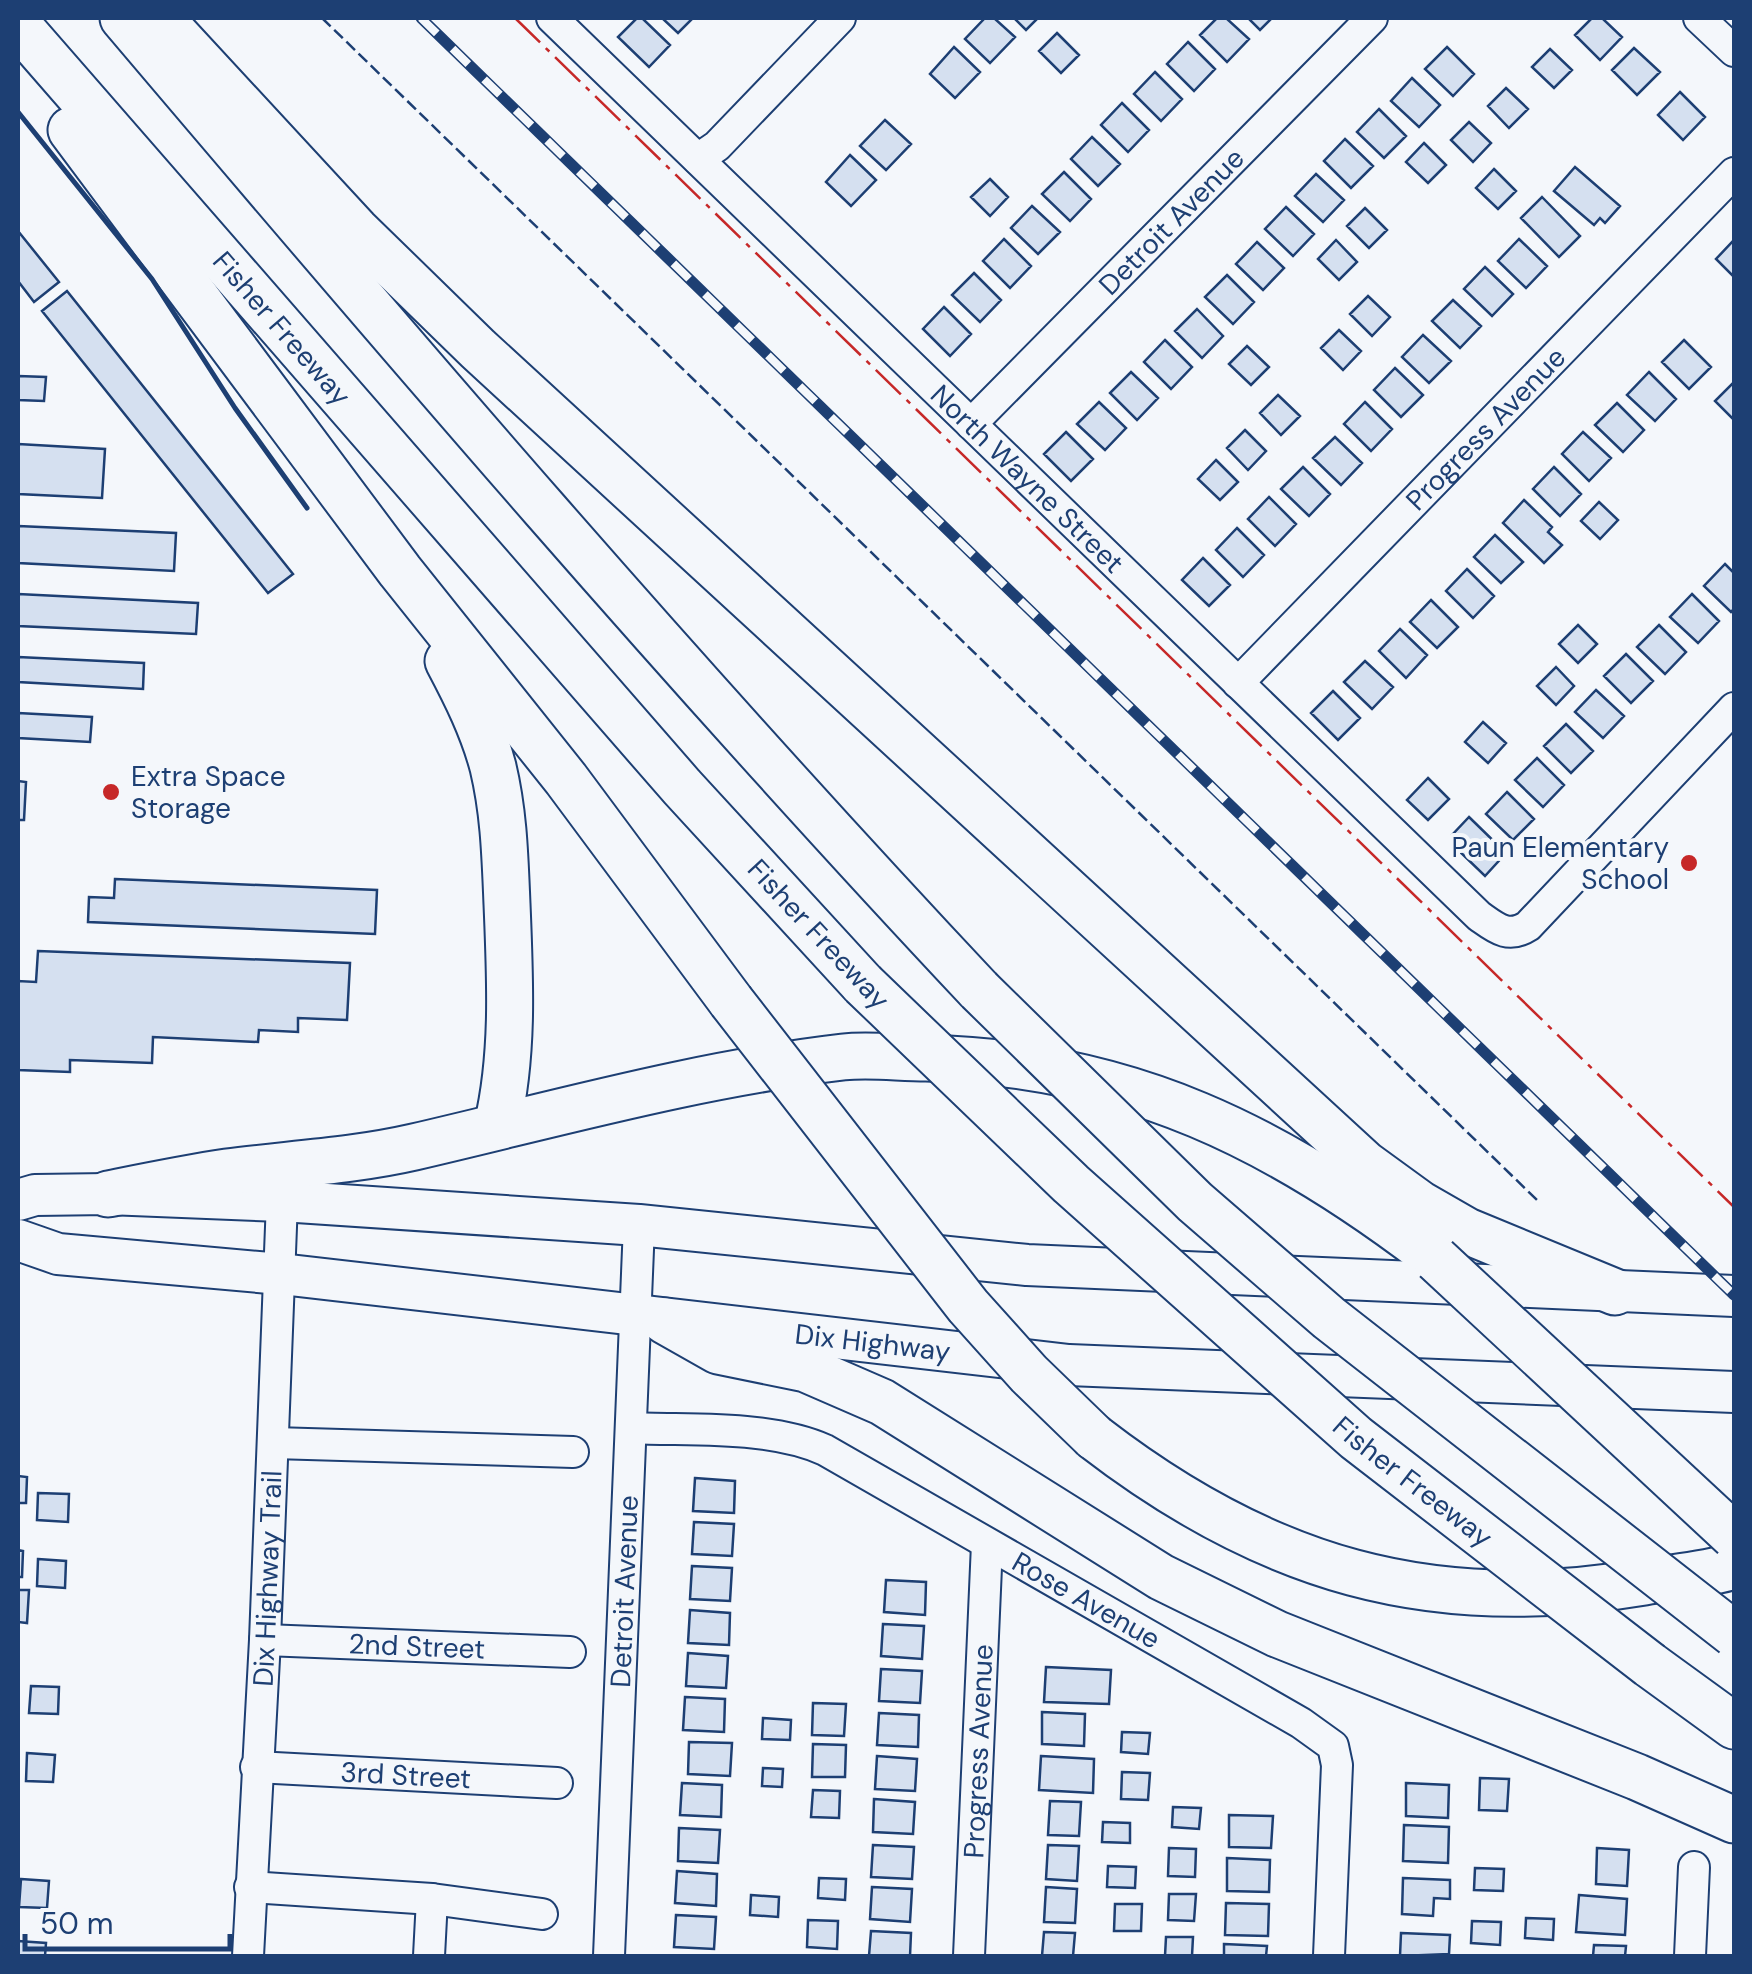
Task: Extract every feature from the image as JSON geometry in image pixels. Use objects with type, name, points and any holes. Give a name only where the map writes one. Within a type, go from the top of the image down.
[{"type":"highway","points":[[122,18],[698,685],[810,811],[979,990],[1195,1202],[1328,1318],[1734,1634]]},
{"type":"highway","points":[[160,18],[356,230],[478,349],[1365,1164],[1420,1204],[1467,1231],[1616,1292]]},
{"type":"highway","name":"Fisher Freeway","points":[[18,25],[682,787],[862,984],[1071,1184],[1356,1438],[1734,1726]]},
{"type":"highway","points":[[18,62],[400,571],[566,779],[731,1001],[968,1306],[1029,1374],[1094,1437],[1191,1505],[1256,1539],[1315,1564],[1404,1585],[1509,1596],[1600,1590],[1734,1566]]},
{"type":"highway","points":[[400,571],[472,707],[492,763],[502,810],[510,952],[507,1084],[497,1126]]},
{"type":"highway","points":[[108,1194],[224,1173],[410,1148],[678,1085],[846,1057],[978,1060],[1112,1083],[1268,1145],[1356,1199],[1436,1259],[1734,1536]]},
{"type":"highway","points":[[651,1319],[718,1351],[806,1369],[882,1402],[1162,1577],[1277,1634],[1637,1777],[1734,1820]]},
{"type":"main road","points":[[18,1200],[35,1195],[108,1194],[282,1201],[640,1225],[1027,1265],[1734,1296]]},
{"type":"main road","name":"Dix Highway","points":[[18,1240],[58,1254],[281,1274],[1068,1365],[1734,1392]]},
{"type":"street","name":"North Wayne Street","points":[[552,18],[1479,916],[1501,932],[1528,926],[1734,708]]},
{"type":"street","points":[[698,159],[717,146],[840,18]]},
{"type":"street","name":"Detroit Avenue","points":[[971,424],[1372,18]]},
{"type":"street","points":[[1699,18],[1734,51]]},
{"type":"street","name":"Progress Avenue","points":[[1238,683],[1734,173]]},
{"type":"street","name":"Dix Highway Trail","points":[[248,1956],[266,1640],[282,1201]]},
{"type":"street","name":"Detroit Avenue","points":[[608,1956],[631,1428],[651,1319],[640,1225]]},
{"type":"street","name":"Rose Avenue","points":[[631,1428],[804,1441],[1301,1723],[1333,1746],[1338,1764],[1328,1956]]},
{"type":"street","points":[[274,1443],[573,1452]]},
{"type":"street","name":"Progress Avenue","points":[[969,1956],[987,1544]]},
{"type":"street","name":"2nd Street","points":[[266,1640],[570,1652]]},
{"type":"street","name":"3rd Street","points":[[256,1767],[557,1782]]},
{"type":"street","points":[[1690,1956],[1694,1867]]},
{"type":"street","points":[[250,1887],[432,1899],[542,1914]]},
{"type":"street","points":[[429,1956],[432,1899]]},
{"type":"building","points":[[637,18],[642,18],[670,45],[649,67],[618,37]]},
{"type":"building","points":[[662,18],[693,18],[678,33]]},
{"type":"building","points":[[985,18],[994,18],[1015,37],[990,63],[965,39]]},
{"type":"building","points":[[1014,18],[1038,18],[1026,30]]},
{"type":"building","points":[[1217,18],[1226,18],[1249,39],[1227,62],[1200,35]]},
{"type":"building","points":[[1248,18],[1272,18],[1260,30]]},
{"type":"building","points":[[1592,18],[1602,18],[1622,37],[1600,60],[1575,35]]},
{"type":"building","points":[[1057,33],[1079,55],[1061,73],[1039,51]]},
{"type":"building","points":[[1188,42],[1215,69],[1194,91],[1167,64]]},
{"type":"building","points":[[954,47],[980,72],[955,98],[930,74]]},
{"type":"building","points":[[1447,47],[1474,74],[1453,96],[1425,69]]},
{"type":"building","points":[[1634,48],[1660,72],[1637,95],[1612,70]]},
{"type":"building","points":[[1550,49],[1572,70],[1554,88],[1532,67]]},
{"type":"building","points":[[1155,72],[1182,99],[1161,121],[1134,94]]},
{"type":"building","points":[[1412,78],[1440,105],[1419,127],[1391,101]]},
{"type":"building","points":[[1506,88],[1528,109],[1509,128],[1488,106]]},
{"type":"building","points":[[1680,92],[1705,117],[1683,140],[1658,115]]},
{"type":"building","points":[[1122,103],[1149,130],[1128,152],[1101,125]]},
{"type":"building","points":[[1379,109],[1406,136],[1384,158],[1357,132]]},
{"type":"building","points":[[885,120],[911,144],[886,170],[860,146]]},
{"type":"building","points":[[1469,122],[1491,143],[1473,162],[1451,140]]},
{"type":"building","points":[[1092,137],[1120,164],[1098,186],[1071,159]]},
{"type":"building","points":[[1345,139],[1373,166],[1351,188],[1324,161]]},
{"type":"building","points":[[1424,143],[1446,165],[1428,183],[1406,162]]},
{"type":"building","points":[[850,155],[876,180],[851,206],[826,182]]},
{"type":"building","points":[[1575,167],[1620,206],[1605,223],[1600,218],[1594,225],[1554,191]]},
{"type":"building","points":[[1494,169],[1516,191],[1498,209],[1476,188]]},
{"type":"building","points":[[1064,172],[1091,199],[1070,221],[1042,194]]},
{"type":"building","points":[[1316,174],[1344,200],[1323,222],[1295,196]]},
{"type":"building","points":[[990,179],[1008,197],[990,216],[971,197]]},
{"type":"building","points":[[1542,197],[1580,236],[1559,257],[1521,218]]},
{"type":"building","points":[[1032,206],[1060,232],[1038,254],[1011,228]]},
{"type":"building","points":[[1286,207],[1314,234],[1293,256],[1265,229]]},
{"type":"building","points":[[1365,208],[1387,230],[1369,248],[1347,226]]},
{"type":"building","points":[[18,231],[59,282],[34,302],[18,281]]},
{"type":"building","points":[[1004,239],[1031,266],[1010,288],[983,261]]},
{"type":"building","points":[[1519,239],[1547,266],[1526,288],[1498,261]]},
{"type":"building","points":[[1336,240],[1357,262],[1339,280],[1318,259]]},
{"type":"building","points":[[1734,240],[1734,277],[1716,259]]},
{"type":"building","points":[[1257,242],[1284,268],[1263,290],[1236,264]]},
{"type":"building","points":[[1485,267],[1513,294],[1492,316],[1464,289]]},
{"type":"building","points":[[974,273],[1001,300],[980,322],[952,295]]},
{"type":"building","points":[[1227,275],[1254,302],[1233,324],[1205,297]]},
{"type":"building","points":[[67,291],[293,574],[268,593],[42,311]]},
{"type":"building","points":[[1368,296],[1390,317],[1372,336],[1350,314]]},
{"type":"building","points":[[1453,300],[1481,326],[1460,348],[1432,321]]},
{"type":"building","points":[[944,307],[971,334],[950,356],[923,329]]},
{"type":"building","points":[[1197,309],[1223,336],[1202,358],[1175,331]]},
{"type":"building","points":[[1339,330],[1361,351],[1343,370],[1321,348]]},
{"type":"building","points":[[1423,335],[1451,361],[1429,383],[1402,357]]},
{"type":"building","points":[[1165,340],[1192,367],[1171,389],[1144,362]]},
{"type":"building","points":[[1684,340],[1711,367],[1689,389],[1662,362]]},
{"type":"building","points":[[1247,346],[1269,367],[1251,385],[1229,364]]},
{"type":"building","points":[[1395,368],[1423,395],[1401,417],[1374,390]]},
{"type":"building","points":[[1131,372],[1158,398],[1137,420],[1110,393]]},
{"type":"building","points":[[1649,372],[1676,399],[1655,421],[1627,395]]},
{"type":"building","points":[[18,376],[46,377],[44,401],[18,400]]},
{"type":"building","points":[[1734,382],[1734,420],[1715,401]]},
{"type":"building","points":[[1278,395],[1300,416],[1281,435],[1260,413]]},
{"type":"building","points":[[1099,402],[1126,428],[1105,450],[1077,424]]},
{"type":"building","points":[[1365,402],[1392,429],[1371,451],[1344,424]]},
{"type":"building","points":[[1617,403],[1644,430],[1623,452],[1595,425]]},
{"type":"building","points":[[1245,430],[1266,451],[1248,470],[1227,448]]},
{"type":"building","points":[[1066,432],[1093,459],[1071,481],[1044,454]]},
{"type":"building","points":[[1583,432],[1611,458],[1589,481],[1562,454]]},
{"type":"building","points":[[1335,437],[1362,463],[1341,485],[1313,458]]},
{"type":"building","points":[[18,444],[105,449],[102,498],[18,494]]},
{"type":"building","points":[[1216,460],[1238,482],[1220,500],[1198,479]]},
{"type":"building","points":[[1303,467],[1330,494],[1309,516],[1281,489]]},
{"type":"building","points":[[1554,467],[1581,494],[1560,516],[1533,489]]},
{"type":"building","points":[[1269,497],[1296,524],[1275,546],[1248,519]]},
{"type":"building","points":[[1524,500],[1552,527],[1548,532],[1562,545],[1544,563],[1503,523]]},
{"type":"building","points":[[1599,502],[1618,520],[1600,539],[1581,521]]},
{"type":"building","points":[[18,526],[176,533],[174,571],[18,563]]},
{"type":"building","points":[[1237,528],[1264,555],[1243,577],[1216,550]]},
{"type":"building","points":[[1495,535],[1523,562],[1501,583],[1474,557]]},
{"type":"building","points":[[1203,558],[1230,585],[1209,606],[1182,580]]},
{"type":"building","points":[[1725,564],[1734,573],[1731,612],[1704,586]]},
{"type":"building","points":[[1467,569],[1494,596],[1473,618],[1446,591]]},
{"type":"building","points":[[18,594],[198,603],[196,634],[18,626]]},
{"type":"building","points":[[1692,594],[1719,621],[1698,643],[1670,617]]},
{"type":"building","points":[[1431,600],[1458,627],[1437,648],[1410,622]]},
{"type":"building","points":[[1578,625],[1597,644],[1578,663],[1559,644]]},
{"type":"building","points":[[1659,625],[1686,652],[1665,674],[1637,647]]},
{"type":"building","points":[[1400,629],[1427,655],[1406,678],[1379,651]]},
{"type":"building","points":[[1626,654],[1653,681],[1631,703],[1604,676]]},
{"type":"building","points":[[18,657],[144,663],[143,689],[18,682]]},
{"type":"building","points":[[1365,661],[1393,687],[1372,709],[1344,682]]},
{"type":"building","points":[[1556,667],[1574,686],[1556,705],[1537,686]]},
{"type":"building","points":[[1596,690],[1624,716],[1603,738],[1575,712]]},
{"type":"building","points":[[1333,691],[1360,718],[1338,740],[1311,713]]},
{"type":"building","points":[[18,713],[92,717],[90,742],[18,738]]},
{"type":"building","points":[[1483,722],[1506,743],[1488,763],[1465,742]]},
{"type":"building","points":[[1566,724],[1593,751],[1571,773],[1544,746]]},
{"type":"building","points":[[1537,758],[1564,785],[1543,807],[1515,780]]},
{"type":"building","points":[[1428,778],[1449,799],[1428,820],[1407,800]]},
{"type":"building","points":[[18,781],[26,782],[24,820],[18,820]]},
{"type":"building","points":[[1507,792],[1534,819],[1513,840],[1486,814]]},
{"type":"building","points":[[1469,817],[1506,853],[1485,876],[1457,849],[1461,845],[1452,835]]},
{"type":"building","points":[[115,879],[377,890],[375,934],[88,922],[89,897],[114,898]]},
{"type":"building","points":[[38,951],[350,963],[347,1020],[298,1018],[298,1032],[259,1030],[258,1042],[153,1037],[152,1063],[70,1060],[70,1072],[18,1070],[18,981],[36,982]]},
{"type":"building","points":[[18,1476],[27,1477],[26,1503],[18,1503]]},
{"type":"building","points":[[695,1478],[735,1481],[734,1513],[693,1511]]},
{"type":"building","points":[[38,1493],[69,1494],[68,1522],[37,1520]]},
{"type":"building","points":[[694,1522],[734,1524],[732,1556],[692,1554]]},
{"type":"building","points":[[18,1550],[23,1551],[22,1577],[18,1577]]},
{"type":"building","points":[[38,1559],[66,1561],[65,1588],[37,1586]]},
{"type":"building","points":[[692,1566],[732,1568],[730,1601],[690,1599]]},
{"type":"building","points":[[886,1580],[926,1582],[925,1615],[884,1612]]},
{"type":"building","points":[[18,1590],[29,1590],[27,1623],[18,1622]]},
{"type":"building","points":[[690,1610],[730,1613],[729,1645],[688,1643]]},
{"type":"building","points":[[883,1624],[924,1626],[922,1659],[881,1656]]},
{"type":"building","points":[[688,1653],[728,1656],[726,1688],[686,1686]]},
{"type":"building","points":[[1046,1667],[1111,1670],[1109,1704],[1044,1702]]},
{"type":"building","points":[[881,1669],[922,1671],[920,1703],[879,1701]]},
{"type":"building","points":[[31,1686],[59,1687],[58,1714],[29,1713]]},
{"type":"building","points":[[685,1697],[725,1699],[724,1732],[683,1730]]},
{"type":"building","points":[[813,1703],[846,1704],[844,1736],[812,1735]]},
{"type":"building","points":[[1042,1712],[1085,1714],[1084,1746],[1042,1744]]},
{"type":"building","points":[[879,1713],[919,1715],[918,1747],[877,1745]]},
{"type":"building","points":[[763,1718],[791,1720],[790,1740],[762,1739]]},
{"type":"building","points":[[1122,1732],[1150,1733],[1148,1754],[1121,1752]]},
{"type":"building","points":[[689,1742],[732,1743],[730,1776],[688,1774]]},
{"type":"building","points":[[813,1744],[846,1745],[845,1777],[812,1777]]},
{"type":"building","points":[[27,1753],[55,1755],[53,1782],[26,1781]]},
{"type":"building","points":[[877,1756],[917,1759],[915,1791],[875,1789]]},
{"type":"building","points":[[1041,1756],[1094,1759],[1093,1793],[1039,1790]]},
{"type":"building","points":[[763,1768],[783,1769],[782,1787],[762,1786]]},
{"type":"building","points":[[1122,1772],[1150,1773],[1148,1800],[1121,1799]]},
{"type":"building","points":[[1480,1778],[1509,1779],[1507,1811],[1479,1810]]},
{"type":"building","points":[[682,1783],[722,1785],[721,1817],[680,1815]]},
{"type":"building","points":[[1406,1783],[1449,1785],[1448,1818],[1406,1816]]},
{"type":"building","points":[[813,1790],[840,1791],[839,1818],[811,1817]]},
{"type":"building","points":[[874,1799],[915,1802],[913,1834],[873,1832]]},
{"type":"building","points":[[1050,1801],[1081,1802],[1079,1836],[1048,1835]]},
{"type":"building","points":[[1173,1807],[1201,1808],[1199,1829],[1172,1827]]},
{"type":"building","points":[[1229,1815],[1273,1816],[1271,1848],[1229,1847]]},
{"type":"building","points":[[1103,1822],[1130,1823],[1130,1843],[1102,1842]]},
{"type":"building","points":[[1404,1825],[1449,1827],[1448,1863],[1403,1861]]},
{"type":"building","points":[[679,1828],[720,1830],[718,1863],[678,1861]]},
{"type":"building","points":[[873,1845],[914,1847],[912,1879],[871,1877]]},
{"type":"building","points":[[1048,1845],[1079,1846],[1077,1881],[1046,1879]]},
{"type":"building","points":[[1169,1848],[1196,1849],[1195,1877],[1168,1876]]},
{"type":"building","points":[[1597,1848],[1629,1850],[1627,1886],[1596,1884]]},
{"type":"building","points":[[1227,1858],[1270,1860],[1269,1892],[1227,1891]]},
{"type":"building","points":[[1108,1866],[1136,1867],[1135,1888],[1107,1887]]},
{"type":"building","points":[[1475,1868],[1504,1869],[1503,1891],[1474,1890]]},
{"type":"building","points":[[677,1871],[717,1874],[716,1906],[675,1903]]},
{"type":"building","points":[[819,1878],[846,1879],[845,1900],[818,1898]]},
{"type":"building","points":[[1403,1878],[1450,1880],[1450,1899],[1434,1898],[1433,1916],[1402,1914]]},
{"type":"building","points":[[21,1879],[49,1881],[47,1908],[19,1907]]},
{"type":"building","points":[[872,1887],[912,1889],[910,1922],[870,1919]]},
{"type":"building","points":[[1046,1887],[1077,1889],[1075,1923],[1044,1922]]},
{"type":"building","points":[[1169,1894],[1196,1894],[1194,1921],[1168,1920]]},
{"type":"building","points":[[751,1895],[779,1897],[778,1917],[750,1915]]},
{"type":"building","points":[[1579,1895],[1627,1899],[1625,1935],[1576,1932]]},
{"type":"building","points":[[1226,1903],[1269,1904],[1268,1936],[1225,1935]]},
{"type":"building","points":[[1115,1904],[1142,1904],[1141,1931],[1114,1931]]},
{"type":"building","points":[[676,1915],[716,1917],[714,1949],[674,1947]]},
{"type":"building","points":[[1526,1918],[1554,1919],[1553,1940],[1525,1938]]},
{"type":"building","points":[[808,1920],[838,1921],[837,1949],[807,1947]]},
{"type":"building","points":[[1472,1921],[1501,1922],[1500,1945],[1471,1943]]},
{"type":"building","points":[[871,1931],[911,1933],[910,1956],[869,1956]]},
{"type":"building","points":[[1044,1932],[1075,1933],[1073,1956],[1042,1956]]},
{"type":"building","points":[[1401,1933],[1450,1935],[1449,1954],[1400,1956]]},
{"type":"building","points":[[1166,1937],[1193,1937],[1192,1956],[1165,1956]]},
{"type":"building","points":[[18,1941],[46,1943],[45,1956],[18,1956]]},
{"type":"building","points":[[1224,1944],[1267,1946],[1266,1956],[1224,1956]]},
{"type":"building","points":[[1594,1945],[1626,1946],[1625,1956],[1593,1956]]},
{"type":"railway","points":[[421,18],[1734,1295]]},
{"type":"fence","points":[[322,18],[1538,1201]]},
{"type":"wall","points":[[18,112],[152,279],[235,408],[307,508]]},
{"type":"power","points":[[515,18],[1734,1207]]},
{"type":"place","name":"Extra Space Storage","points":[[111,792]]},
{"type":"place","name":"Paun Elementary School","points":[[1689,863]]}]
